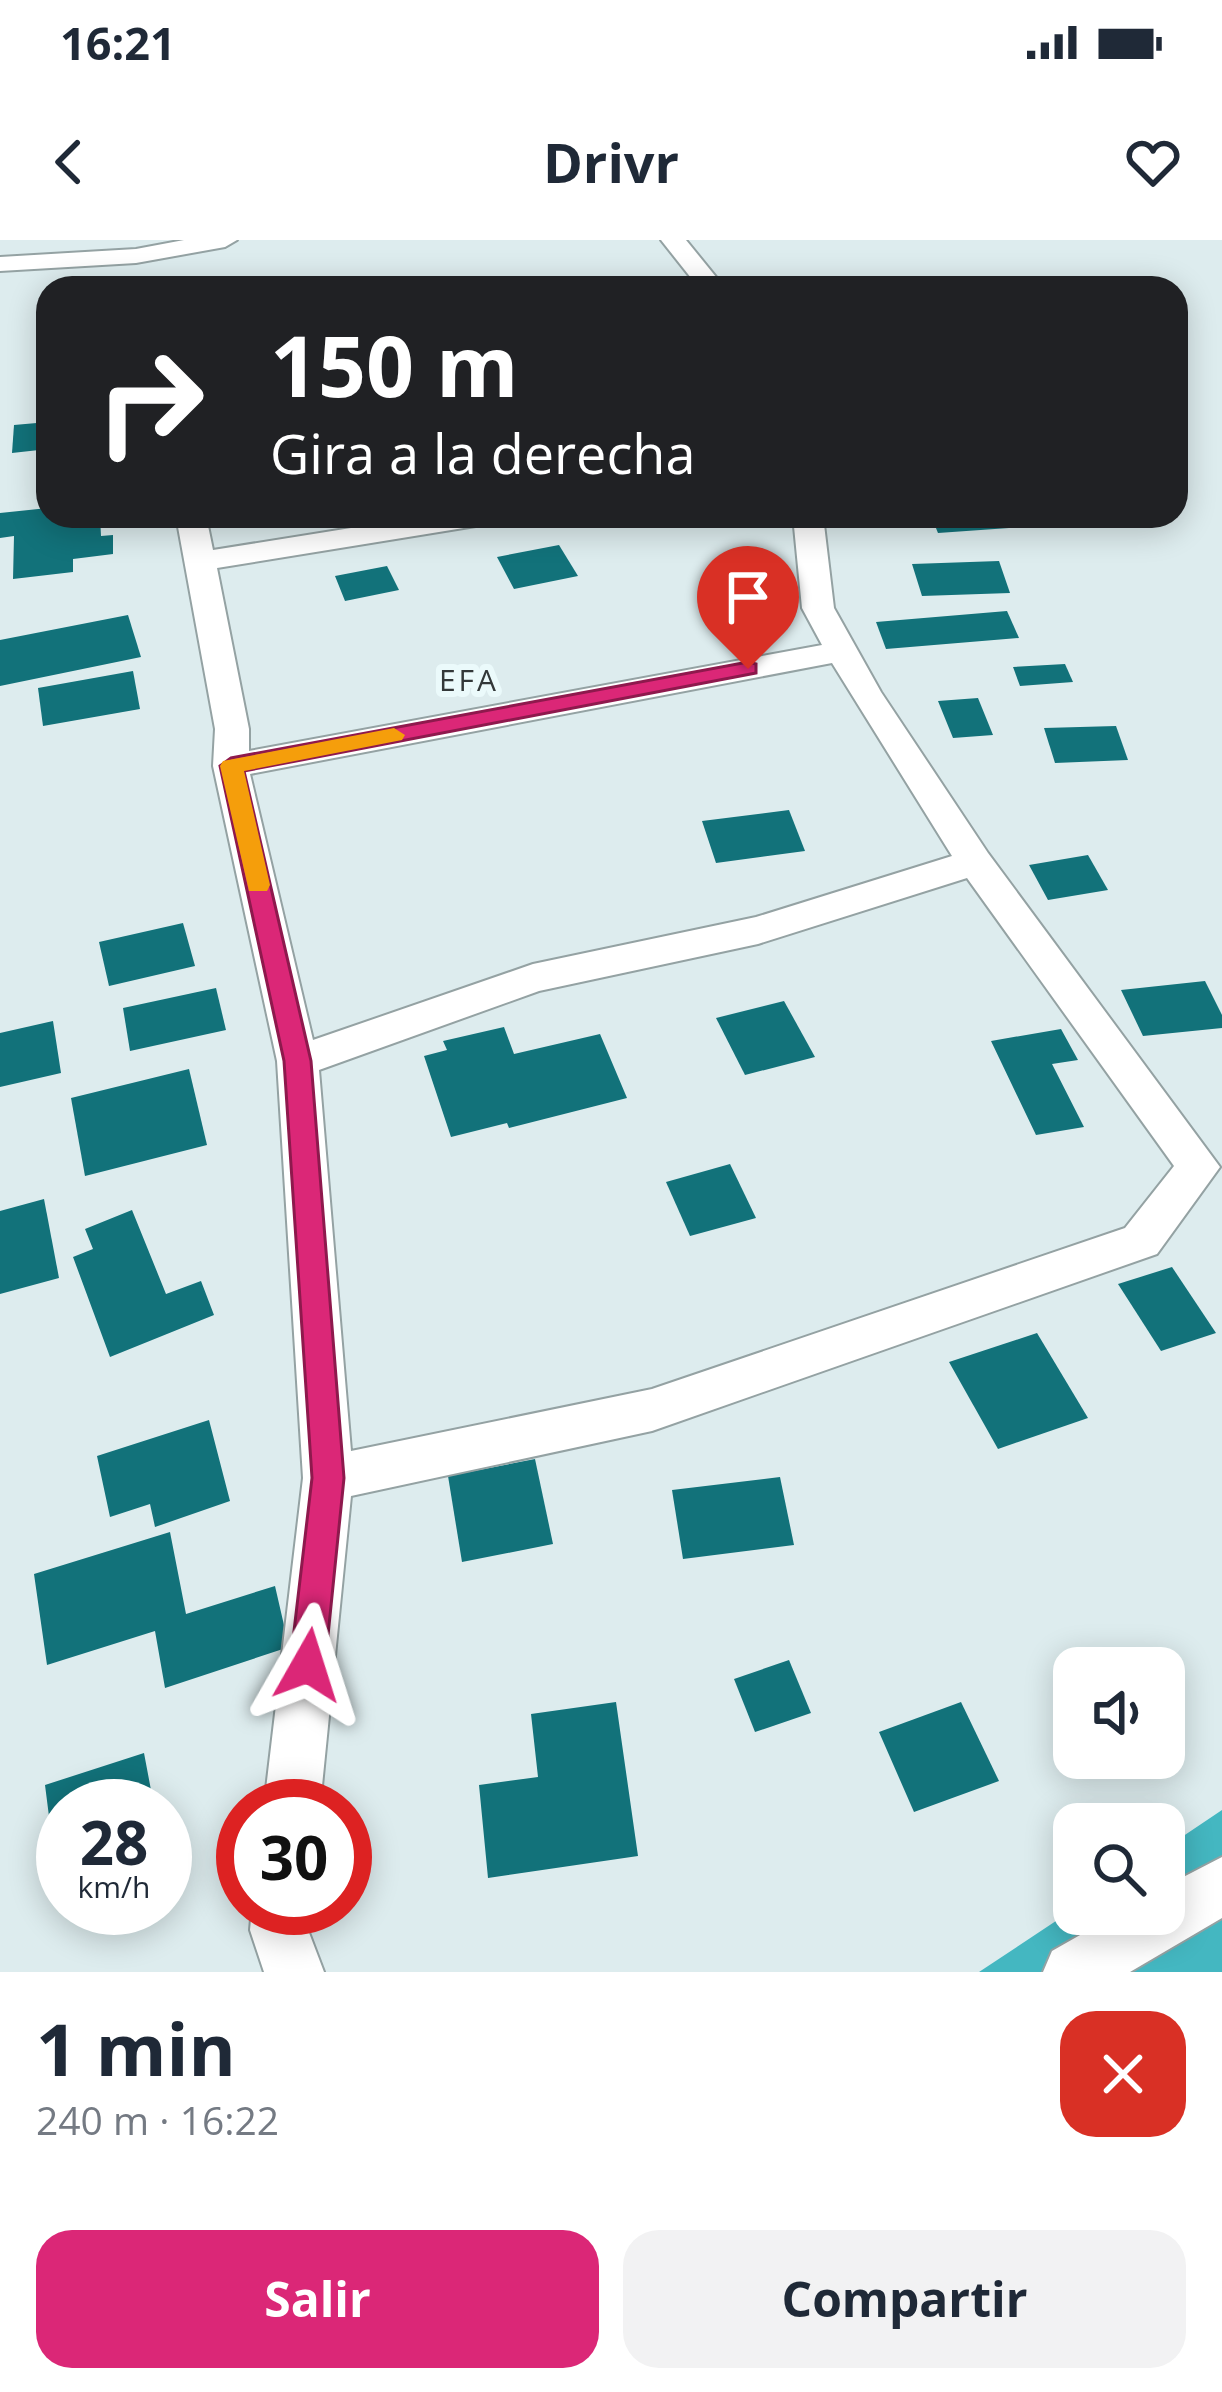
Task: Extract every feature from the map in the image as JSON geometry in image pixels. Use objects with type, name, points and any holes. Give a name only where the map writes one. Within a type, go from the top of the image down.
[{"type":"street","points":[[0,263],[136,256],[225,240]]},
{"type":"street","points":[[673,240],[702,276]]},
{"type":"street","points":[[136,256],[140,276]]},
{"type":"street","points":[[194,528],[232,729],[231,766],[298,1061],[328,1478],[295,1779]]},
{"type":"street","points":[[202,561],[407,528]]},
{"type":"street","points":[[328,1478],[652,1410],[1141,1241],[1198,1167],[975,862],[863,692],[818,608],[809,528]]},
{"type":"street","points":[[231,766],[842,651]]},
{"type":"street","points":[[298,1061],[533,978],[758,930],[975,862]]},
{"type":"street","points":[[1073,1972],[1222,1886]]},
{"type":"street","points":[[281,1935],[294,1972]]},
{"type":"shaded area","points":[[1222,1810],[1222,1972],[979,1972],[1053,1923],[1053,1935],[1185,1935],[1185,1835]]},
{"type":"building","points":[[36,423],[36,450],[12,453],[14,425]]},
{"type":"building","points":[[36,509],[36,528],[101,528],[101,536],[113,535],[113,554],[73,559],[73,572],[13,579],[14,536],[0,538],[0,513]]},
{"type":"building","points":[[936,528],[1009,528],[938,533]]},
{"type":"building","points":[[559,545],[578,576],[514,589],[497,557]]},
{"type":"building","points":[[999,561],[1010,593],[922,596],[912,564]]},
{"type":"building","points":[[387,566],[399,590],[345,601],[335,576]]},
{"type":"building","points":[[773,574],[786,613],[741,616],[729,576]]},
{"type":"building","points":[[1007,611],[1019,638],[886,649],[876,622]]},
{"type":"building","points":[[128,615],[141,657],[0,686],[0,640]]},
{"type":"building","points":[[1065,664],[1073,682],[1020,686],[1013,667]]},
{"type":"building","points":[[133,671],[140,709],[43,726],[38,688]]},
{"type":"building","points":[[978,698],[993,735],[953,738],[938,701]]},
{"type":"building","points":[[1116,726],[1128,760],[1055,763],[1044,728]]},
{"type":"building","points":[[789,810],[805,851],[716,863],[702,821]]},
{"type":"building","points":[[1088,855],[1108,890],[1048,900],[1029,865]]},
{"type":"building","points":[[183,923],[195,966],[109,986],[99,942]]},
{"type":"building","points":[[1205,981],[1222,1015],[1222,1028],[1143,1036],[1121,990]]},
{"type":"building","points":[[216,988],[226,1030],[130,1051],[123,1008]]},
{"type":"building","points":[[784,1001],[815,1057],[745,1075],[716,1018]]},
{"type":"building","points":[[53,1021],[61,1073],[0,1087],[0,1033]]},
{"type":"building","points":[[504,1027],[514,1054],[600,1034],[627,1098],[509,1128],[507,1123],[451,1137],[424,1056],[447,1050],[443,1041]]},
{"type":"building","points":[[1061,1029],[1078,1060],[1052,1064],[1084,1127],[1036,1135],[991,1041]]},
{"type":"building","points":[[189,1069],[207,1145],[85,1176],[71,1098]]},
{"type":"building","points":[[730,1164],[756,1218],[690,1236],[666,1182]]},
{"type":"building","points":[[44,1199],[59,1278],[0,1294],[0,1211]]},
{"type":"building","points":[[132,1210],[166,1294],[201,1281],[214,1315],[110,1357],[73,1257],[93,1249],[85,1229]]},
{"type":"building","points":[[1172,1267],[1216,1333],[1161,1351],[1118,1284]]},
{"type":"building","points":[[1037,1333],[1088,1418],[998,1449],[949,1362]]},
{"type":"building","points":[[209,1420],[230,1501],[155,1527],[150,1504],[110,1517],[97,1456]]},
{"type":"building","points":[[535,1459],[553,1544],[462,1562],[448,1476]]},
{"type":"building","points":[[780,1477],[794,1545],[683,1559],[672,1490]]},
{"type":"building","points":[[170,1532],[186,1614],[275,1586],[289,1647],[165,1688],[155,1631],[47,1665],[34,1574]]},
{"type":"building","points":[[789,1660],[811,1713],[755,1732],[734,1679]]},
{"type":"building","points":[[616,1702],[638,1856],[488,1878],[479,1785],[538,1777],[531,1714]]},
{"type":"building","points":[[961,1702],[999,1781],[914,1812],[879,1732]]},
{"type":"building","points":[[144,1753],[149,1779],[64,1779]]},
{"type":"slow traffic","points":[[258,885],[231,766],[394,735]]},
{"type":"district","name":"EFA","points":[[469,679]]},
{"type":"route","points":[[308,1665],[328,1478],[298,1061],[231,766],[748,669]]}]
